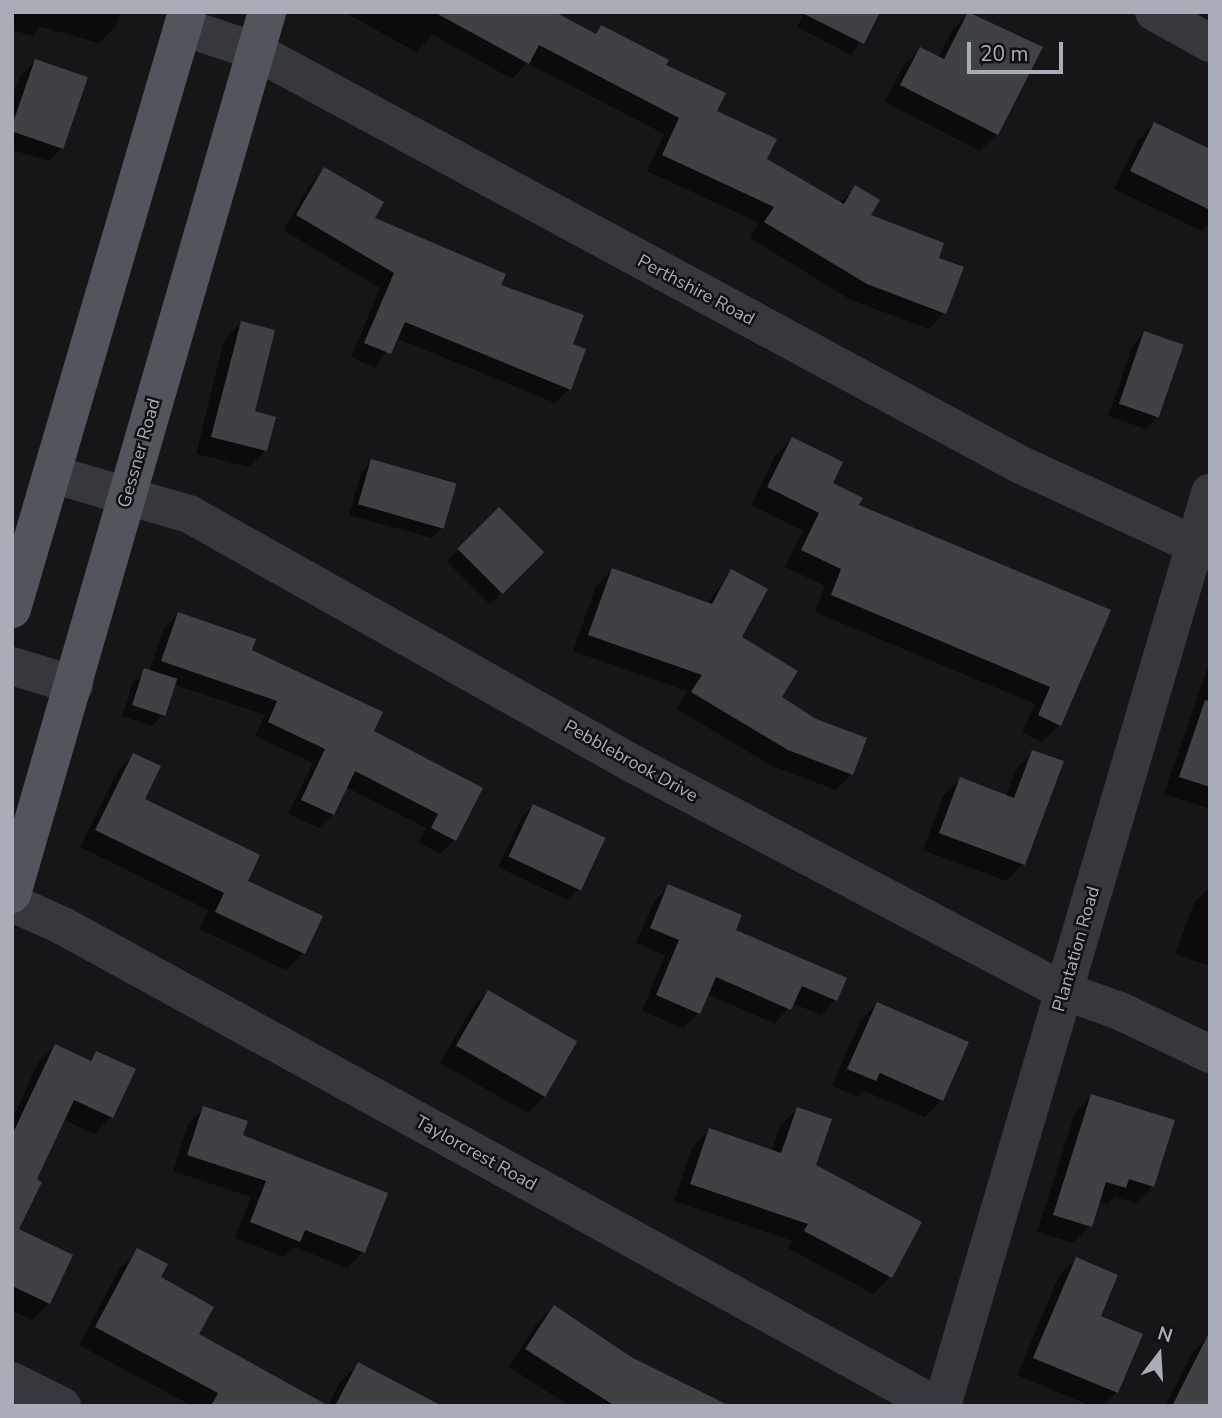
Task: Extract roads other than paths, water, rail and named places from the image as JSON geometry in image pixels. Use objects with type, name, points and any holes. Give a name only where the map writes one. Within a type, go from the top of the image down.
[{"type":"main road","name":"Gessner Road","points":[[12,894],[267,12]]},
{"type":"main road","points":[[12,609],[185,19]]},
{"type":"street","points":[[1154,12],[1210,43]]},
{"type":"street","name":"Perthshire Road","points":[[185,19],[255,51],[1019,464],[1201,549]]},
{"type":"street","name":"Pebblebrook Drive","points":[[52,474],[127,493],[189,514],[635,765],[1064,991],[1120,1011],[1210,1054]]},
{"type":"street","name":"Plantation Road","points":[[939,1406],[1201,549],[1210,493]]},
{"type":"street","points":[[12,666],[74,685]]},
{"type":"street","name":"Taylorcrest Road","points":[[12,903],[75,933],[939,1406]]},
{"type":"street","points":[[12,1381],[62,1406]]}]
